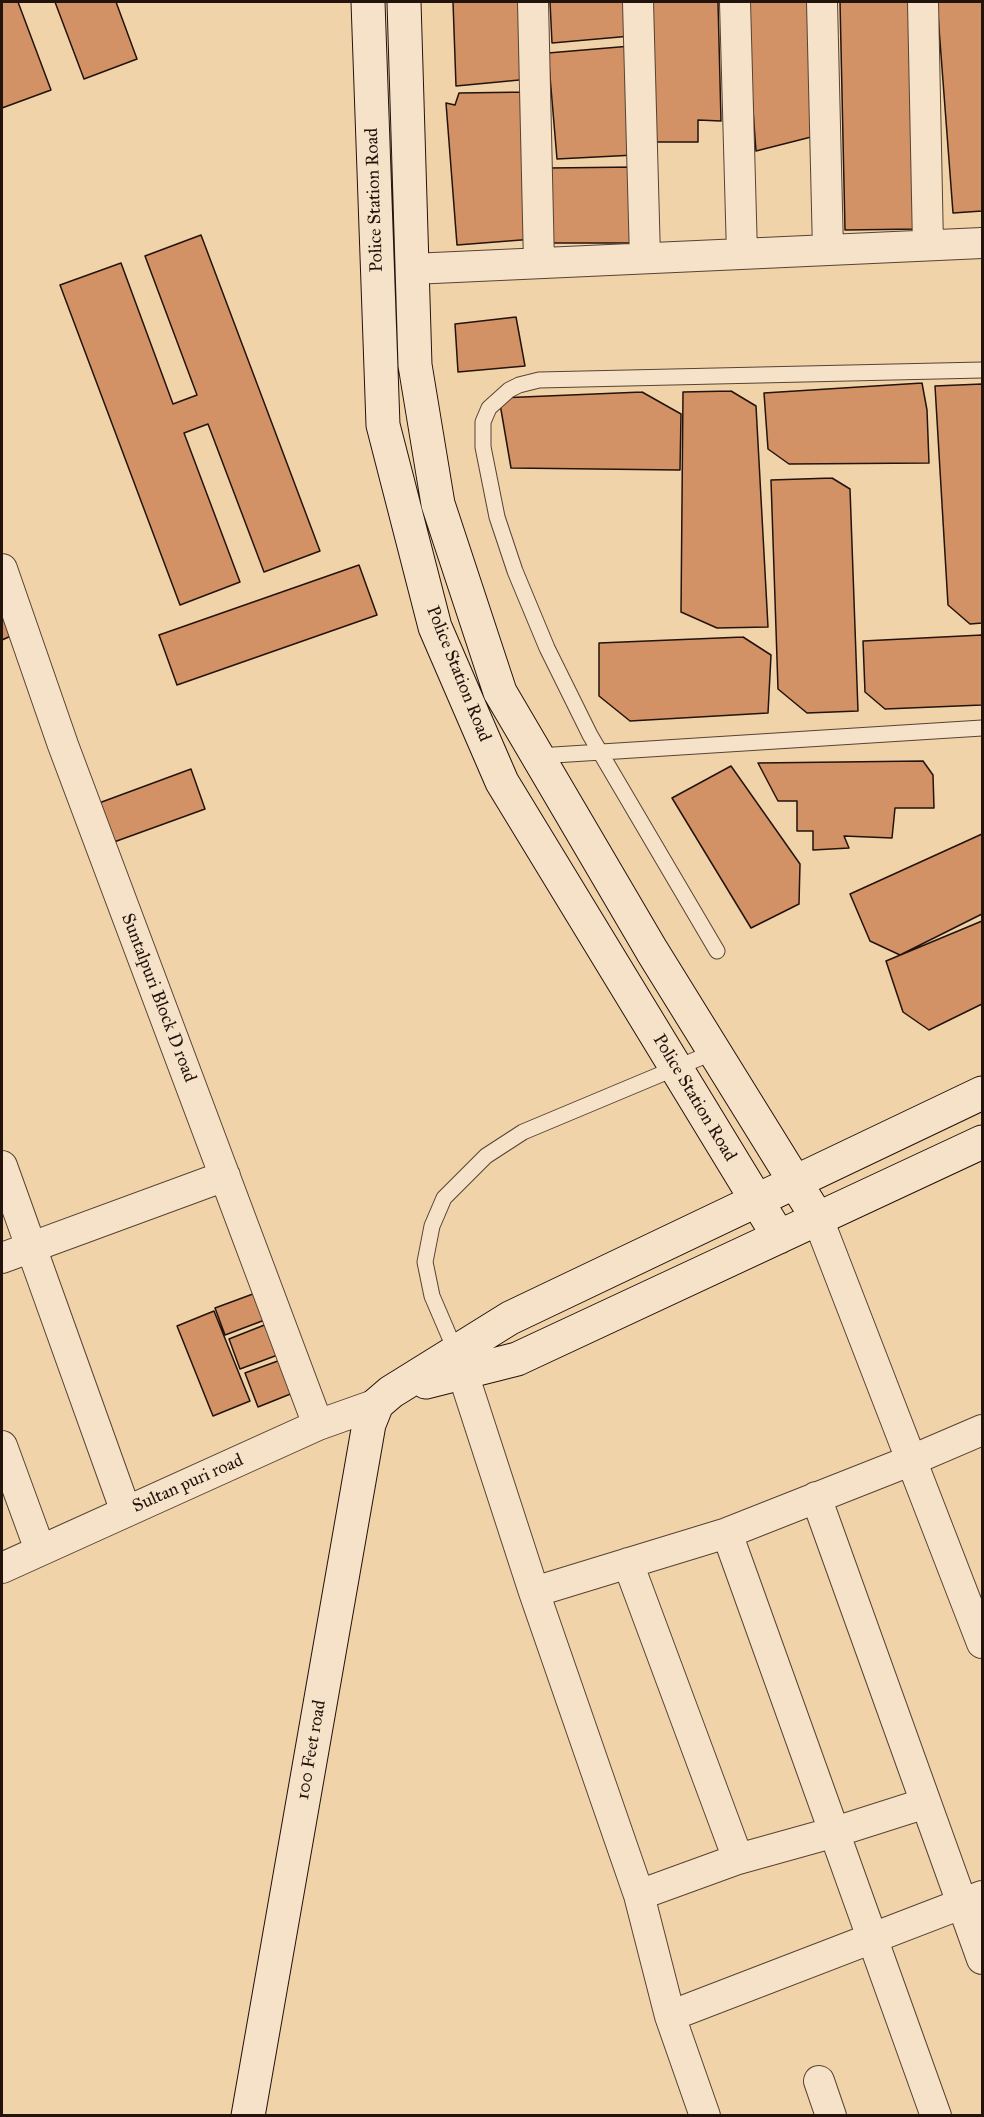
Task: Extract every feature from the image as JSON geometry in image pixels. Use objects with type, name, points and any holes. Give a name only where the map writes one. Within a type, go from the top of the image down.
[{"type":"street","name":"Police Station Road","points":[[368,2],[383,425],[435,627],[502,782],[779,1237]]},
{"type":"street","name":"Police Station Road","points":[[404,2],[415,365],[438,504],[500,692],[652,951],[818,1219]]},
{"type":"street","points":[[532,2],[539,263]]},
{"type":"street","points":[[638,2],[645,258]]},
{"type":"street","points":[[735,2],[742,254]]},
{"type":"street","points":[[822,2],[828,250]]},
{"type":"street","points":[[923,2],[928,245]]},
{"type":"street","points":[[412,269],[982,243]]},
{"type":"street","name":"Suntalpuri Block D road","points":[[2,568],[63,745],[318,1425]]},
{"type":"street","points":[[384,1398],[460,1362],[510,1318],[982,1093]]},
{"type":"street","points":[[460,1362],[518,1359],[982,1142]]},
{"type":"street","points":[[2,1166],[126,1512]]},
{"type":"street","points":[[2,1258],[225,1176]]},
{"type":"street","points":[[818,1219],[982,1643]]},
{"type":"street","points":[[460,1362],[534,1592],[639,1895],[670,2016],[705,2115]]},
{"type":"street","name":"Sultan puri road","points":[[2,1568],[318,1425],[384,1398]]},
{"type":"street","name":"100 Feet road","points":[[248,2115],[369,1424],[384,1398]]},
{"type":"street","points":[[534,1592],[727,1533],[982,1430]]},
{"type":"street","points":[[2,1446],[40,1550]]},
{"type":"street","points":[[816,1497],[926,1803],[972,1900],[982,1959]]},
{"type":"street","points":[[727,1533],[936,2115]]},
{"type":"street","points":[[628,1563],[738,1859]]},
{"type":"street","points":[[639,1895],[738,1859],[835,1832],[926,1803]]},
{"type":"street","points":[[670,2016],[972,1900]]},
{"type":"street","points":[[819,2081],[831,2115]]},
{"type":"lane","points":[[717,951],[600,752],[547,648],[514,571],[497,517],[483,447],[483,422],[489,408],[497,399],[519,385],[539,380],[982,370]]},
{"type":"lane","points":[[538,756],[982,728]]},
{"type":"lane","points":[[460,1362],[432,1296],[425,1262],[432,1226],[444,1198],[486,1156],[523,1132],[714,1052]]},
{"type":"building","points":[[2,2],[18,2],[51,90],[2,108]]},
{"type":"building","points":[[55,2],[116,2],[137,59],[84,79]]},
{"type":"building","points":[[453,2],[528,2],[530,79],[456,86]]},
{"type":"building","points":[[550,2],[630,2],[631,36],[552,43]]},
{"type":"building","points":[[646,2],[718,2],[721,121],[698,120],[698,142],[652,142]]},
{"type":"building","points":[[745,2],[818,2],[819,135],[756,151]]},
{"type":"building","points":[[840,2],[914,2],[919,229],[845,230]]},
{"type":"building","points":[[937,2],[982,2],[982,211],[953,213]]},
{"type":"building","points":[[631,46],[635,155],[557,159],[548,53]]},
{"type":"building","points":[[529,92],[534,239],[457,245],[446,103],[455,105],[459,93]]},
{"type":"building","points":[[637,167],[638,243],[551,243],[548,168]]},
{"type":"building","points":[[201,235],[320,551],[264,572],[208,424],[184,433],[240,582],[180,605],[60,285],[121,263],[173,404],[197,395],[145,256]]},
{"type":"building","points":[[516,317],[525,366],[458,372],[455,324]]},
{"type":"building","points":[[922,383],[927,410],[929,463],[789,464],[768,449],[764,393]]},
{"type":"building","points":[[982,384],[982,623],[970,624],[948,605],[935,386]]},
{"type":"building","points":[[731,391],[756,406],[768,627],[717,628],[681,612],[683,392]]},
{"type":"building","points":[[642,392],[681,414],[680,470],[511,468],[499,398]]},
{"type":"building","points":[[832,478],[850,489],[858,711],[807,713],[778,689],[771,480]]},
{"type":"building","points":[[359,565],[377,615],[177,685],[159,635]]},
{"type":"building","points":[[2,590],[22,631],[2,640]]},
{"type":"building","points":[[982,635],[982,705],[885,709],[865,692],[863,641]]},
{"type":"building","points":[[743,637],[771,655],[768,713],[630,721],[599,696],[599,643]]},
{"type":"building","points":[[923,761],[933,775],[934,808],[895,808],[892,838],[844,836],[849,848],[813,850],[813,831],[797,831],[797,801],[778,801],[758,763]]},
{"type":"building","points":[[731,766],[800,864],[799,904],[751,928],[672,798]]},
{"type":"building","points":[[191,769],[205,809],[114,842],[99,803]]},
{"type":"building","points":[[982,834],[982,914],[900,955],[870,941],[850,894]]},
{"type":"building","points":[[982,921],[982,1004],[929,1030],[903,1012],[886,961]]},
{"type":"building","points":[[261,1291],[270,1318],[225,1335],[215,1308]]},
{"type":"building","points":[[214,1311],[250,1401],[213,1416],[177,1326]]},
{"type":"building","points":[[272,1322],[283,1353],[240,1369],[229,1339]]},
{"type":"building","points":[[286,1358],[298,1391],[258,1407],[245,1373]]}]
